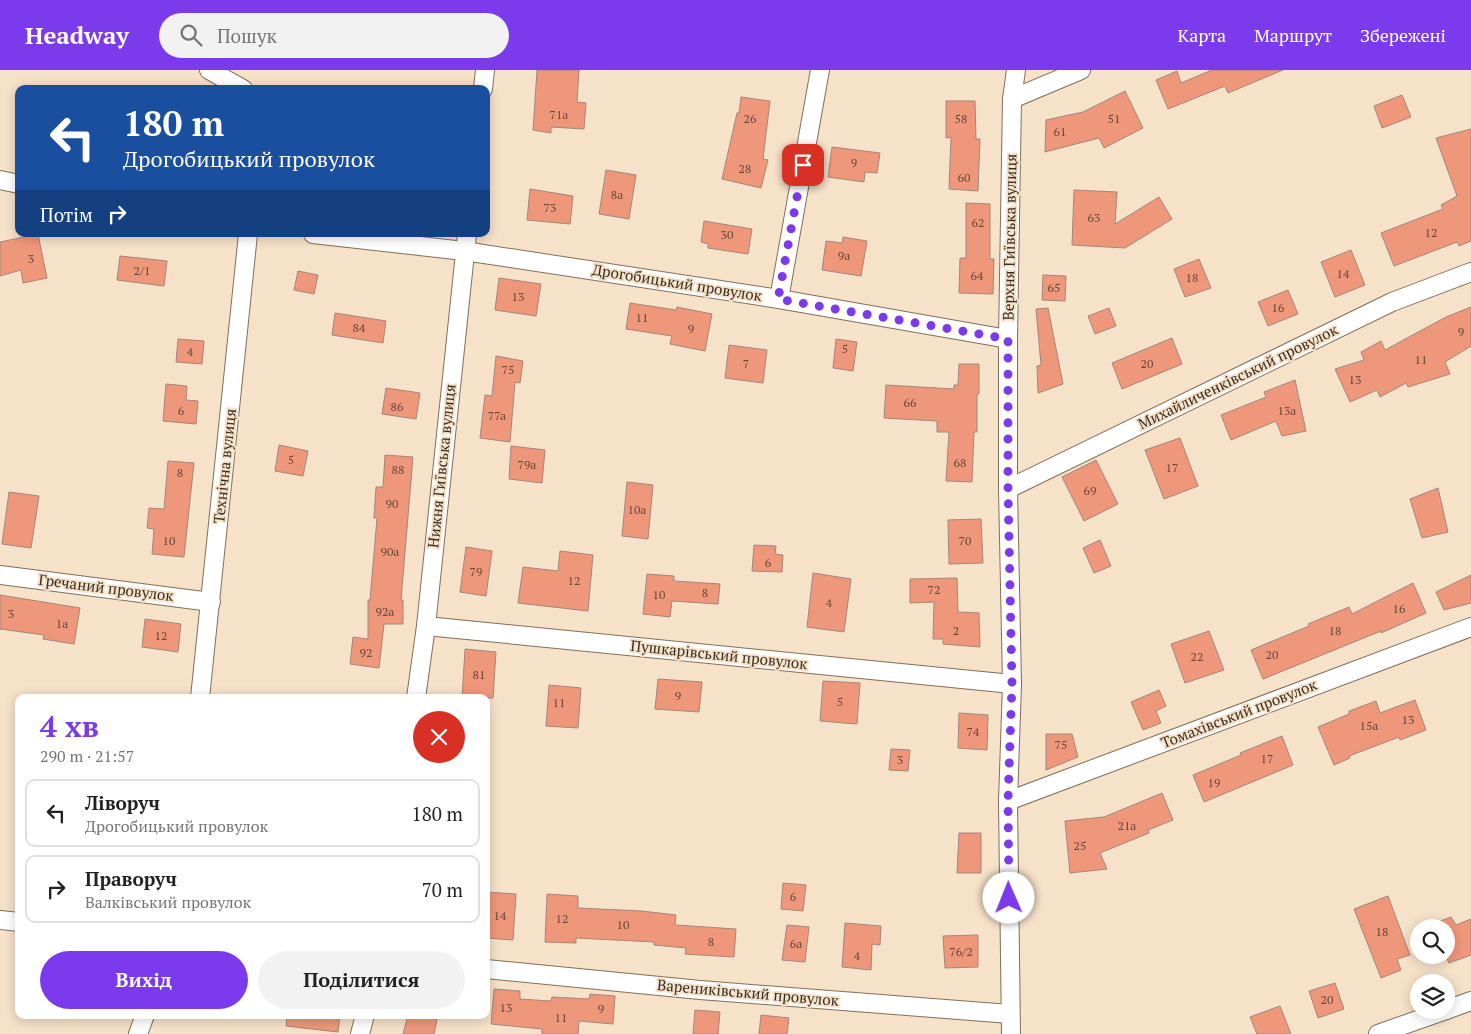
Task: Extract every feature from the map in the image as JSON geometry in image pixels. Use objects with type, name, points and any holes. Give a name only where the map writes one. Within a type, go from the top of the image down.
[{"type":"street","points":[[209,70],[236,85]]},
{"type":"street","points":[[483,85],[485,70]]},
{"type":"street","points":[[778,299],[820,70]]},
{"type":"street","name":"Верхня Гиївська вулиця","points":[[1011,1034],[1008,801],[1012,684],[1008,489],[1008,339],[1012,99],[1016,70]]},
{"type":"street","points":[[1012,99],[1081,70]]},
{"type":"street","points":[[0,180],[15,183]]},
{"type":"street","name":"Технічна вулиця","points":[[200,694],[248,237]]},
{"type":"street","name":"Дрогобицький провулок","points":[[339,237],[464,251],[778,299],[1008,339]]},
{"type":"street","name":"Нижня Гиївська вулиця","points":[[417,694],[426,626],[466,237]]},
{"type":"street","name":"Михайличенківський провулок","points":[[1008,489],[1392,302],[1471,272]]},
{"type":"street","name":"Гречаний провулок","points":[[0,575],[211,602]]},
{"type":"street","name":"Пушкарівський провулок","points":[[426,626],[1012,684]]},
{"type":"street","name":"Томахівський провулок","points":[[1008,801],[1471,627]]},
{"type":"street","points":[[0,920],[15,922]]},
{"type":"street","name":"Варениківський провулок","points":[[490,969],[700,990],[1010,1014]]},
{"type":"street","points":[[1455,1007],[1471,1001]]},
{"type":"street","points":[[138,1034],[144,1019]]},
{"type":"street","points":[[360,1034],[364,1019]]},
{"type":"street","points":[[1378,1034],[1420,1019]]},
{"type":"building","points":[[537,70],[579,70],[577,102],[586,103],[584,129],[551,127],[551,133],[533,130]]},
{"type":"building","points":[[1212,70],[1283,70],[1228,93],[1225,86],[1168,109],[1156,80],[1177,71],[1181,83]]},
{"type":"building","points":[[1125,91],[1143,128],[1104,148],[1099,138],[1045,152],[1046,120],[1083,112]]},
{"type":"building","points":[[1402,95],[1411,117],[1382,128],[1374,106]]},
{"type":"building","points":[[741,97],[770,101],[763,159],[768,160],[761,188],[722,179],[737,113],[739,113]]},
{"type":"building","points":[[946,101],[975,101],[976,139],[980,139],[978,191],[949,189],[951,137],[946,138]]},
{"type":"building","points":[[1471,129],[1471,241],[1459,246],[1457,242],[1394,266],[1381,233],[1443,209],[1441,205],[1457,196],[1436,138]]},
{"type":"building","points":[[832,147],[880,153],[877,173],[865,172],[864,182],[828,177]]},
{"type":"building","points":[[606,170],[636,175],[629,219],[599,214]]},
{"type":"building","points":[[530,189],[573,196],[570,224],[527,220]]},
{"type":"building","points":[[1074,190],[1117,192],[1115,224],[1159,197],[1172,219],[1125,248],[1072,245]]},
{"type":"building","points":[[966,203],[990,204],[990,259],[994,259],[993,294],[959,293],[960,258],[966,258]]},
{"type":"building","points":[[704,221],[752,229],[748,254],[708,248],[708,244],[701,242]]},
{"type":"building","points":[[24,237],[39,237],[47,278],[23,283],[21,270],[0,276],[0,242]]},
{"type":"building","points":[[843,237],[867,241],[861,276],[822,270],[826,241],[842,243]]},
{"type":"building","points":[[1351,250],[1365,285],[1335,297],[1321,262]]},
{"type":"building","points":[[120,256],[167,261],[164,286],[117,280]]},
{"type":"building","points":[[1199,259],[1211,288],[1185,297],[1174,269]]},
{"type":"building","points":[[298,271],[318,275],[314,294],[294,290]]},
{"type":"building","points":[[1043,275],[1066,276],[1065,301],[1042,300]]},
{"type":"building","points":[[499,278],[541,284],[536,316],[495,310]]},
{"type":"building","points":[[1288,290],[1298,314],[1268,326],[1258,302]]},
{"type":"building","points":[[630,303],[676,310],[677,307],[712,314],[705,351],[670,344],[672,336],[626,329]]},
{"type":"building","points":[[1471,307],[1471,346],[1445,362],[1450,374],[1408,387],[1406,383],[1380,397],[1377,390],[1350,402],[1335,369],[1364,360],[1361,352],[1381,341],[1385,350],[1446,317]]},
{"type":"building","points":[[1048,308],[1063,384],[1038,393],[1037,366],[1041,365],[1036,309]]},
{"type":"building","points":[[1109,308],[1116,326],[1095,334],[1088,316]]},
{"type":"building","points":[[335,313],[386,321],[383,343],[332,335]]},
{"type":"building","points":[[1172,338],[1182,364],[1122,389],[1112,363]]},
{"type":"building","points":[[178,339],[204,341],[202,364],[176,362]]},
{"type":"building","points":[[836,339],[857,342],[853,371],[833,368]]},
{"type":"building","points":[[729,345],[767,350],[763,383],[725,378]]},
{"type":"building","points":[[496,356],[523,361],[520,383],[515,382],[510,442],[480,438],[485,395],[492,396]]},
{"type":"building","points":[[959,364],[979,364],[977,432],[974,432],[972,482],[946,481],[949,432],[937,432],[937,421],[884,418],[886,385],[954,389],[954,385],[958,385]]},
{"type":"building","points":[[1295,380],[1306,431],[1282,436],[1276,421],[1231,440],[1221,415],[1266,397],[1264,392]]},
{"type":"building","points":[[166,384],[187,386],[186,400],[198,401],[196,424],[163,421]]},
{"type":"building","points":[[386,388],[420,393],[416,419],[382,414]]},
{"type":"building","points":[[1180,438],[1198,486],[1164,499],[1145,450]]},
{"type":"building","points":[[279,445],[308,451],[303,476],[275,471]]},
{"type":"building","points":[[511,446],[545,450],[542,483],[509,479]]},
{"type":"building","points":[[385,455],[413,457],[401,600],[403,600],[403,624],[384,624],[379,668],[350,664],[353,637],[368,639],[368,600],[370,600],[377,518],[374,518],[376,487],[383,487]]},
{"type":"building","points":[[1096,460],[1118,504],[1084,521],[1062,477]]},
{"type":"building","points":[[168,461],[194,463],[184,557],[152,554],[154,529],[147,528],[149,508],[164,509]]},
{"type":"building","points":[[627,482],[653,485],[648,539],[622,536]]},
{"type":"building","points":[[1438,488],[1448,532],[1422,538],[1410,499]]},
{"type":"building","points":[[9,492],[39,496],[31,548],[2,544]]},
{"type":"building","points":[[981,519],[983,563],[949,564],[948,520]]},
{"type":"building","points":[[1100,540],[1111,566],[1094,573],[1083,548]]},
{"type":"building","points":[[754,545],[776,546],[775,554],[783,555],[782,572],[752,571]]},
{"type":"building","points":[[466,547],[492,551],[486,596],[460,592]]},
{"type":"building","points":[[560,551],[593,555],[588,611],[518,603],[523,567],[558,571]]},
{"type":"building","points":[[813,573],[851,579],[844,632],[807,627]]},
{"type":"building","points":[[647,574],[674,576],[674,581],[720,584],[718,604],[672,601],[670,617],[643,614]]},
{"type":"building","points":[[1471,575],[1471,603],[1444,610],[1436,592]]},
{"type":"building","points":[[957,578],[958,612],[979,613],[980,647],[943,644],[943,639],[933,639],[934,602],[910,603],[910,579]]},
{"type":"building","points":[[1413,583],[1426,613],[1381,633],[1381,631],[1263,679],[1251,650],[1349,607],[1352,614]]},
{"type":"building","points":[[0,595],[80,608],[74,644],[43,639],[44,635],[0,629]]},
{"type":"building","points":[[145,619],[181,624],[178,652],[142,647]]},
{"type":"building","points":[[1209,631],[1224,670],[1185,683],[1171,644]]},
{"type":"building","points":[[465,649],[496,652],[493,698],[490,698],[490,694],[462,694]]},
{"type":"building","points":[[658,679],[702,682],[699,712],[655,709]]},
{"type":"building","points":[[823,681],[860,683],[857,724],[820,721]]},
{"type":"building","points":[[549,685],[581,688],[578,728],[546,726]]},
{"type":"building","points":[[1159,690],[1166,706],[1156,711],[1161,723],[1143,730],[1131,702]]},
{"type":"building","points":[[1415,700],[1426,730],[1400,740],[1399,737],[1349,756],[1350,758],[1334,765],[1318,727],[1349,714],[1349,711],[1376,701],[1380,713]]},
{"type":"building","points":[[959,713],[988,715],[987,750],[958,748]]},
{"type":"building","points":[[1046,734],[1072,734],[1078,757],[1046,770]]},
{"type":"building","points":[[1282,736],[1293,765],[1204,802],[1193,775]]},
{"type":"building","points":[[891,749],[910,750],[908,771],[889,770]]},
{"type":"building","points":[[1162,793],[1173,820],[1148,830],[1149,833],[1100,853],[1107,869],[1070,873],[1065,821],[1104,817]]},
{"type":"building","points":[[959,833],[981,833],[981,873],[957,873]]},
{"type":"building","points":[[783,883],[806,885],[803,911],[781,909]]},
{"type":"building","points":[[490,892],[516,894],[513,940],[490,938]]},
{"type":"building","points":[[547,894],[578,896],[578,908],[642,911],[676,915],[675,925],[736,929],[734,957],[685,954],[686,948],[654,945],[654,942],[576,938],[576,943],[545,942]]},
{"type":"building","points":[[1388,896],[1410,955],[1397,959],[1401,970],[1381,978],[1354,909]]},
{"type":"building","points":[[1471,919],[1471,955],[1455,961],[1455,923],[1456,925]]},
{"type":"building","points":[[845,923],[881,926],[880,945],[872,944],[871,970],[842,967]]},
{"type":"building","points":[[787,925],[809,927],[805,962],[782,960]]},
{"type":"building","points":[[978,935],[978,967],[945,968],[943,936]]},
{"type":"building","points":[[1335,983],[1344,1009],[1318,1018],[1309,991]]},
{"type":"building","points":[[494,989],[520,991],[520,999],[551,1001],[552,997],[589,999],[590,994],[615,996],[613,1024],[579,1021],[578,1034],[542,1034],[542,1029],[491,1024]]},
{"type":"building","points":[[1280,1006],[1291,1034],[1257,1034],[1250,1017]]},
{"type":"building","points":[[695,1010],[720,1012],[718,1034],[693,1034]]},
{"type":"building","points":[[761,1015],[789,1018],[787,1034],[759,1034]]},
{"type":"building","points":[[287,1019],[340,1019],[338,1032],[286,1026]]},
{"type":"building","points":[[407,1019],[437,1019],[434,1034],[403,1034]]},
{"type":"route","points":[[803,165],[778,299],[1008,339],[1008,489],[1012,684],[1008,801],[1009,898]]}]
